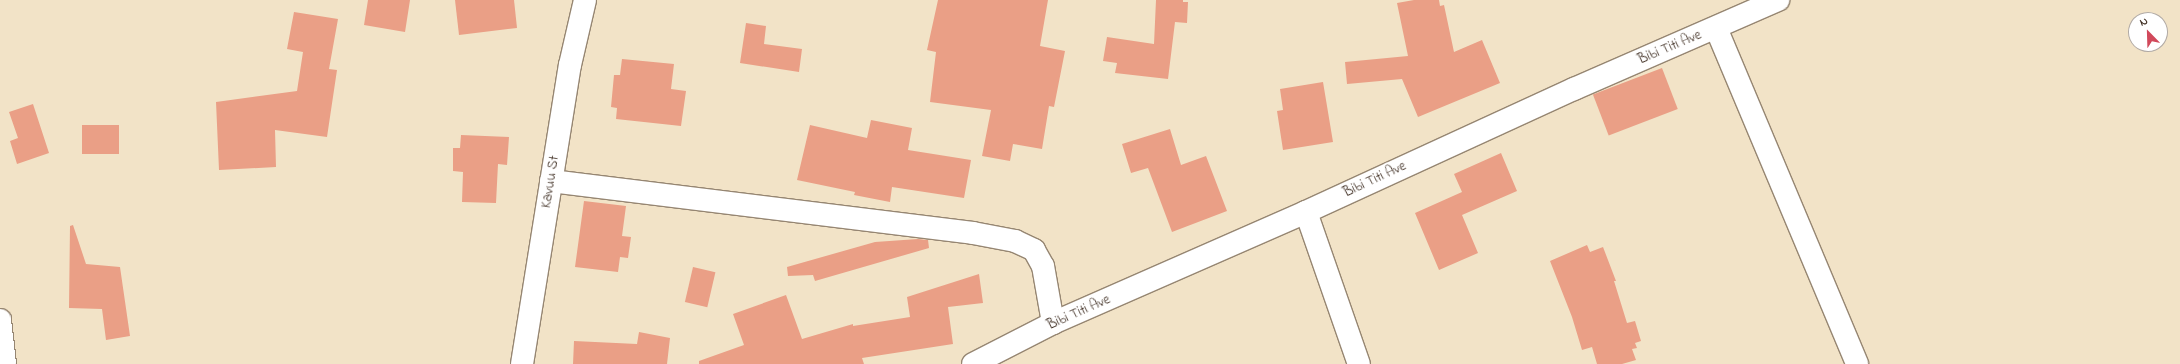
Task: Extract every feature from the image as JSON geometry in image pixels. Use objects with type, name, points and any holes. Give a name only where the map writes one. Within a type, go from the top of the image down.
[{"type":"street","name":"Kavuu St","points":[[522,364],[570,65],[585,0]]},
{"type":"street","name":"Bibi Titi Ave","points":[[973,364],[1003,357],[1053,324],[1306,212],[1574,89],[1778,0]]},
{"type":"street","points":[[1716,28],[1857,364]]},
{"type":"street","points":[[551,181],[973,233],[1015,241],[1034,250],[1043,266],[1053,324]]},
{"type":"street","points":[[1306,212],[1359,364]]},
{"type":"street","points":[[0,320],[5,364]]},
{"type":"building","points":[[368,0],[410,0],[405,32],[364,25]]},
{"type":"building","points":[[455,0],[514,0],[517,28],[459,35]]},
{"type":"building","points":[[938,0],[1048,0],[1040,46],[1065,51],[1054,107],[1049,106],[1042,149],[1013,144],[1010,161],[982,156],[991,110],[930,102],[936,52],[927,50]]},
{"type":"building","points":[[1156,0],[1183,0],[1183,2],[1188,2],[1187,23],[1175,22],[1168,79],[1115,73],[1117,63],[1103,61],[1107,37],[1154,44]]},
{"type":"building","points":[[1414,0],[1439,0],[1440,6],[1444,5],[1454,52],[1482,40],[1500,83],[1418,117],[1402,79],[1347,84],[1345,62],[1408,56],[1397,3]]},
{"type":"building","points":[[294,12],[338,19],[329,69],[337,70],[327,137],[275,130],[276,167],[219,170],[216,102],[297,91],[303,52],[287,49]]},
{"type":"building","points":[[746,23],[766,26],[764,44],[802,49],[799,72],[740,63]]},
{"type":"building","points":[[622,59],[674,64],[671,89],[686,91],[681,126],[616,119],[617,108],[611,107],[614,75],[620,75]]},
{"type":"building","points":[[1662,68],[1678,109],[1609,136],[1593,95]]},
{"type":"building","points":[[1323,82],[1333,142],[1283,150],[1277,111],[1283,110],[1280,89]]},
{"type":"building","points":[[33,104],[49,153],[17,164],[10,141],[18,138],[9,112]]},
{"type":"building","points":[[871,120],[912,128],[908,150],[971,160],[964,198],[892,187],[890,202],[854,195],[855,192],[797,180],[810,125],[867,138]]},
{"type":"building","points":[[82,125],[119,125],[119,154],[82,154]]},
{"type":"building","points":[[1170,129],[1181,165],[1206,156],[1227,211],[1172,232],[1148,168],[1131,173],[1122,144]]},
{"type":"building","points":[[461,135],[509,137],[507,165],[498,164],[496,203],[462,202],[463,172],[453,171],[453,148],[460,148]]},
{"type":"building","points":[[1501,153],[1517,191],[1462,215],[1478,253],[1439,270],[1415,213],[1462,192],[1454,174]]},
{"type":"building","points":[[584,201],[626,206],[622,236],[631,237],[628,258],[620,257],[618,272],[575,267]]},
{"type":"building","points":[[73,225],[86,264],[120,267],[130,336],[106,340],[102,309],[69,308],[70,226]]},
{"type":"building","points":[[918,239],[928,240],[929,248],[815,281],[813,275],[788,276],[787,267],[875,242]]},
{"type":"building","points":[[1587,245],[1590,252],[1603,247],[1616,281],[1614,281],[1627,323],[1635,321],[1641,341],[1635,343],[1637,348],[1632,349],[1636,360],[1622,364],[1597,364],[1592,347],[1582,350],[1572,317],[1550,261]]},
{"type":"building","points":[[693,267],[715,272],[707,307],[685,302]]},
{"type":"building","points":[[979,274],[983,303],[948,307],[953,344],[862,358],[864,364],[699,364],[699,361],[744,345],[733,314],[786,295],[802,339],[853,324],[853,326],[910,317],[907,297]]},
{"type":"building","points":[[639,332],[670,338],[667,364],[573,364],[574,341],[637,344]]}]
